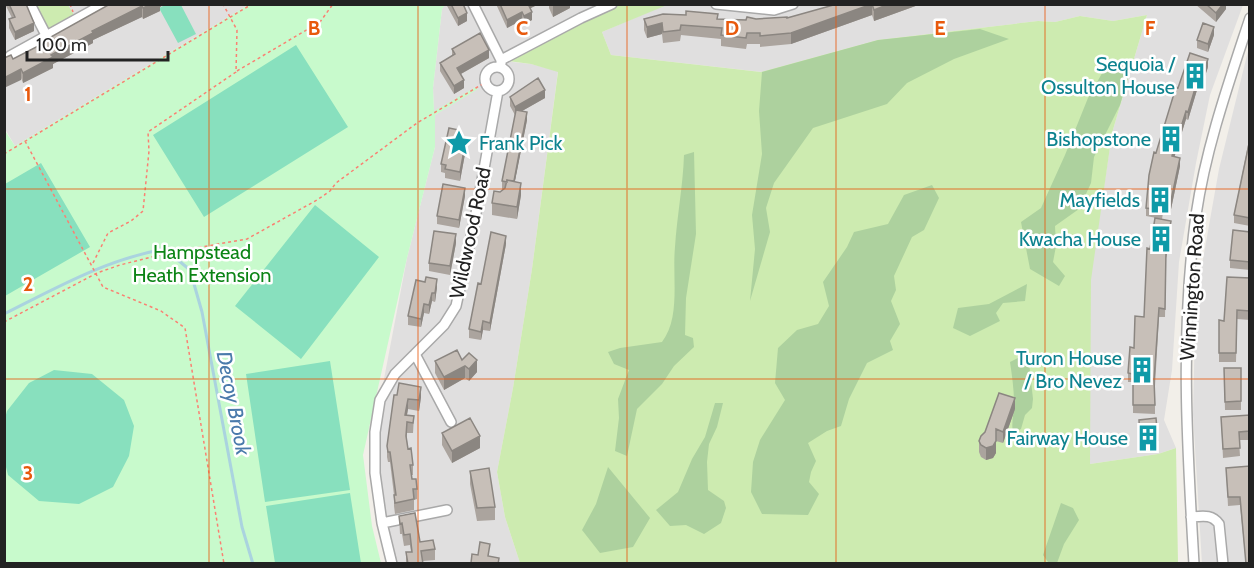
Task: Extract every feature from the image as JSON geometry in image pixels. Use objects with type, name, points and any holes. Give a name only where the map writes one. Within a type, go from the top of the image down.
[{"type":"street","points":[[30,4],[46,35]]},
{"type":"street","points":[[10,56],[104,4]]},
{"type":"street","points":[[473,4],[501,64],[507,73],[508,82],[498,91],[490,88],[486,82],[490,69],[501,64],[581,18],[612,4]]},
{"type":"street","points":[[716,4],[774,10],[793,4]]},
{"type":"street","points":[[581,18],[582,7]]},
{"type":"street","name":"Winnington Road","points":[[1194,564],[1186,420],[1186,330],[1197,213],[1205,169],[1223,100],[1250,18]]},
{"type":"street","name":"Wildwood Road","points":[[392,564],[382,523],[375,473],[375,432],[380,400],[395,374],[444,325],[456,306],[498,91]]},
{"type":"street","points":[[415,354],[451,422]]},
{"type":"street","points":[[382,523],[447,510]]},
{"type":"street","points":[[1191,517],[1208,516],[1216,519],[1219,524],[1223,564]]},
{"type":"path","points":[[223,4],[237,30],[236,72]]},
{"type":"path","points":[[4,154],[252,4]]},
{"type":"path","points":[[92,264],[108,233],[143,211],[150,151],[148,132],[236,72],[320,22],[333,4]]},
{"type":"path","points":[[4,322],[97,273],[120,265],[162,254],[247,239],[261,233],[318,200],[336,183],[417,123],[486,82]]},
{"type":"path","points":[[25,141],[103,286],[161,311],[185,328],[224,564]]},
{"type":"shaded area","points":[[445,4],[612,5],[503,61],[531,64],[558,71],[532,269],[497,472],[505,517],[520,563],[392,564],[375,477],[380,400],[407,258],[435,147],[435,115],[476,87],[434,112],[433,88],[442,9]]},
{"type":"shaded area","points":[[667,4],[1243,5],[1210,95],[1179,262],[1172,370],[1164,420],[1176,448],[1158,454],[1090,464],[1090,280],[1112,133],[1147,15],[1113,21],[1080,16],[1055,22],[1038,21],[878,40],[762,72],[611,55],[602,32]]},
{"type":"shaded area","points":[[5,5],[248,5],[15,146],[5,129]]},
{"type":"shaded area","points":[[1249,47],[1249,563],[1202,564],[1193,414],[1195,325],[1202,265],[1219,169]]},
{"type":"green space","points":[[34,5],[68,5],[74,15],[47,30]]},
{"type":"green space","points":[[165,5],[181,5],[196,34],[178,43],[159,8]]},
{"type":"green space","name":"Hampstead Heath Extension","points":[[248,5],[445,5],[442,9],[433,88],[434,111],[476,87],[478,89],[435,115],[435,147],[407,258],[363,455],[372,526],[381,563],[5,563],[4,129],[15,146]]},
{"type":"green space","points":[[612,5],[667,5],[602,32],[611,55],[761,72],[878,40],[1038,21],[1055,22],[1080,16],[1113,21],[1147,15],[1112,133],[1091,280],[1090,464],[1158,454],[1176,448],[1178,563],[520,563],[505,517],[497,472],[532,269],[558,72],[531,64],[501,60]]},
{"type":"green space","points":[[980,29],[1009,39],[954,59],[907,83],[887,104],[813,128],[774,183],[766,208],[770,232],[750,301],[755,249],[752,215],[762,154],[759,111],[762,72],[878,40]]},
{"type":"green space","points":[[296,45],[348,127],[204,217],[153,135]]},
{"type":"green space","points":[[1109,61],[1132,65],[1120,105],[1094,157],[1091,183],[1079,209],[1055,226],[1056,246],[1053,262],[1065,276],[1059,286],[1030,269],[1021,222],[1041,208],[1088,98]]},
{"type":"green space","points":[[694,152],[696,234],[686,298],[685,335],[693,338],[694,347],[674,366],[662,384],[637,409],[627,456],[615,451],[619,418],[618,399],[629,370],[614,364],[608,352],[662,342],[668,332],[674,309],[674,259],[684,155]]},
{"type":"green space","points":[[41,163],[90,247],[5,296],[5,184]]},
{"type":"green space","points":[[932,185],[939,198],[924,230],[912,237],[894,276],[896,290],[891,301],[900,324],[890,341],[893,350],[867,363],[849,399],[841,426],[827,431],[808,443],[816,461],[809,482],[819,494],[808,515],[762,514],[751,492],[753,462],[760,440],[785,400],[775,383],[778,348],[797,330],[818,324],[829,306],[823,282],[847,247],[854,232],[888,224],[904,195]]},
{"type":"green space","points":[[315,205],[379,257],[301,359],[235,306]]},
{"type":"green space","points":[[1027,284],[1025,301],[1003,303],[996,313],[1000,321],[970,336],[953,328],[958,308],[989,304]]},
{"type":"green space","points":[[1028,353],[1032,408],[1025,415],[1021,429],[1013,433],[1014,398],[1010,362]]},
{"type":"green space","points":[[330,361],[350,490],[265,502],[246,374]]},
{"type":"green space","points":[[54,370],[92,374],[124,400],[134,426],[129,456],[113,487],[79,504],[39,501],[8,475],[5,463],[4,422],[7,411],[29,383]]},
{"type":"green space","points":[[715,403],[723,403],[717,427],[709,444],[708,490],[724,501],[726,508],[721,523],[704,534],[686,525],[670,526],[656,510],[678,492],[692,459],[705,437]]},
{"type":"green space","points":[[608,467],[650,518],[633,547],[600,553],[582,530],[596,504]]},
{"type":"green space","points":[[350,493],[361,563],[275,563],[266,506]]},
{"type":"green space","points":[[1061,503],[1073,508],[1079,520],[1064,544],[1057,563],[1048,562],[1043,555]]},
{"type":"building","points":[[9,4],[26,4],[34,23],[15,32],[9,19],[15,17]]},
{"type":"building","points":[[110,4],[152,4],[143,8],[142,6],[92,31],[93,33],[23,73],[21,69],[4,78],[4,58],[11,55],[13,59]]},
{"type":"building","points":[[451,4],[463,4],[467,13],[458,18]]},
{"type":"building","points":[[500,4],[528,4],[532,12],[524,16],[522,12],[507,20]]},
{"type":"building","points":[[837,4],[872,4],[791,33],[760,36],[760,33],[747,33],[746,38],[721,35],[722,28],[681,25],[680,30],[663,32],[662,23],[647,27],[644,19],[663,14],[686,15],[686,11],[718,14],[717,19],[787,18]]},
{"type":"building","points":[[872,4],[889,4],[874,10]]},
{"type":"building","points":[[1206,4],[1223,4],[1216,13]]},
{"type":"building","points":[[1203,23],[1214,27],[1208,44],[1197,40]]},
{"type":"building","points":[[480,33],[489,50],[457,68],[464,80],[454,86],[440,63],[455,54],[452,49]]},
{"type":"building","points":[[1190,53],[1208,59],[1200,83],[1197,82],[1188,112],[1186,111],[1172,156],[1180,158],[1170,205],[1163,204],[1162,210],[1146,208],[1154,152],[1156,153],[1176,87],[1178,88]]},
{"type":"building","points":[[538,78],[545,90],[515,107],[510,97]]},
{"type":"building","points":[[516,110],[527,112],[514,181],[507,180],[507,182],[502,181]]},
{"type":"building","points":[[449,128],[459,130],[459,144],[465,145],[460,172],[445,169],[446,165],[441,164]]},
{"type":"building","points":[[1250,139],[1250,218],[1234,215]]},
{"type":"building","points":[[507,180],[521,183],[517,207],[492,203],[494,191],[500,192],[505,188]]},
{"type":"building","points":[[443,184],[465,188],[459,220],[437,216]]},
{"type":"building","points":[[1155,218],[1171,221],[1166,250],[1165,309],[1159,308],[1154,380],[1155,405],[1133,405],[1133,374],[1128,373],[1130,347],[1134,348],[1135,316],[1144,317],[1147,248],[1150,249]]},
{"type":"building","points":[[1233,230],[1250,232],[1250,262],[1230,260]]},
{"type":"building","points":[[434,231],[456,234],[450,266],[429,263]]},
{"type":"building","points":[[491,232],[506,236],[490,323],[483,321],[481,332],[469,329]]},
{"type":"building","points":[[426,277],[437,279],[435,293],[432,293],[429,305],[424,304],[421,319],[408,316],[416,280],[425,282]]},
{"type":"building","points":[[1227,277],[1250,278],[1250,311],[1237,310],[1236,353],[1219,353],[1219,320],[1224,321]]},
{"type":"building","points":[[457,350],[462,360],[469,353],[477,360],[469,369],[465,366],[444,377],[435,361]]},
{"type":"building","points":[[1224,368],[1241,368],[1241,401],[1225,402]]},
{"type":"building","points":[[399,383],[421,387],[419,400],[408,399],[405,415],[414,416],[413,423],[407,422],[406,436],[408,449],[411,448],[412,479],[416,479],[417,489],[413,489],[414,499],[395,503],[390,452],[387,446],[394,395],[397,395]]},
{"type":"building","points":[[999,393],[1015,398],[1003,432],[996,429],[996,441],[993,446],[986,448],[979,441],[985,432]]},
{"type":"building","points":[[1250,415],[1250,431],[1239,432],[1240,448],[1223,449],[1221,417]]},
{"type":"building","points":[[470,418],[480,436],[452,451],[442,433]]},
{"type":"building","points":[[1156,418],[1158,440],[1140,441],[1139,420]]},
{"type":"building","points":[[1250,466],[1250,564],[1246,564],[1240,497],[1228,497],[1226,468]]},
{"type":"building","points":[[489,468],[495,507],[477,508],[470,471]]},
{"type":"building","points":[[415,513],[420,542],[433,540],[435,549],[421,551],[423,564],[408,564],[406,552],[412,552],[410,534],[404,535],[402,523],[400,524],[399,516]]},
{"type":"building","points":[[480,542],[490,544],[488,556],[499,558],[498,564],[471,563],[472,554],[478,555]]},
{"type":"waterway","name":"Decoy Brook","points":[[4,314],[102,267],[165,249]]},
{"type":"waterway","name":"Decoy Brook","points":[[173,256],[190,270],[202,312],[242,527],[253,564]]},
{"type":"place","name":"Sequoia / Ossulton House","points":[[1195,76]]},
{"type":"place","name":"Bishopstone","points":[[1171,139]]},
{"type":"place","name":"Frank Pick","points":[[459,143]]},
{"type":"place","name":"Mayfields","points":[[1160,200]]},
{"type":"place","name":"Kwacha House","points":[[1161,239]]},
{"type":"place","name":"Turon House / Bro Nevez","points":[[1142,370]]},
{"type":"place","name":"Fairway House","points":[[1148,438]]}]
